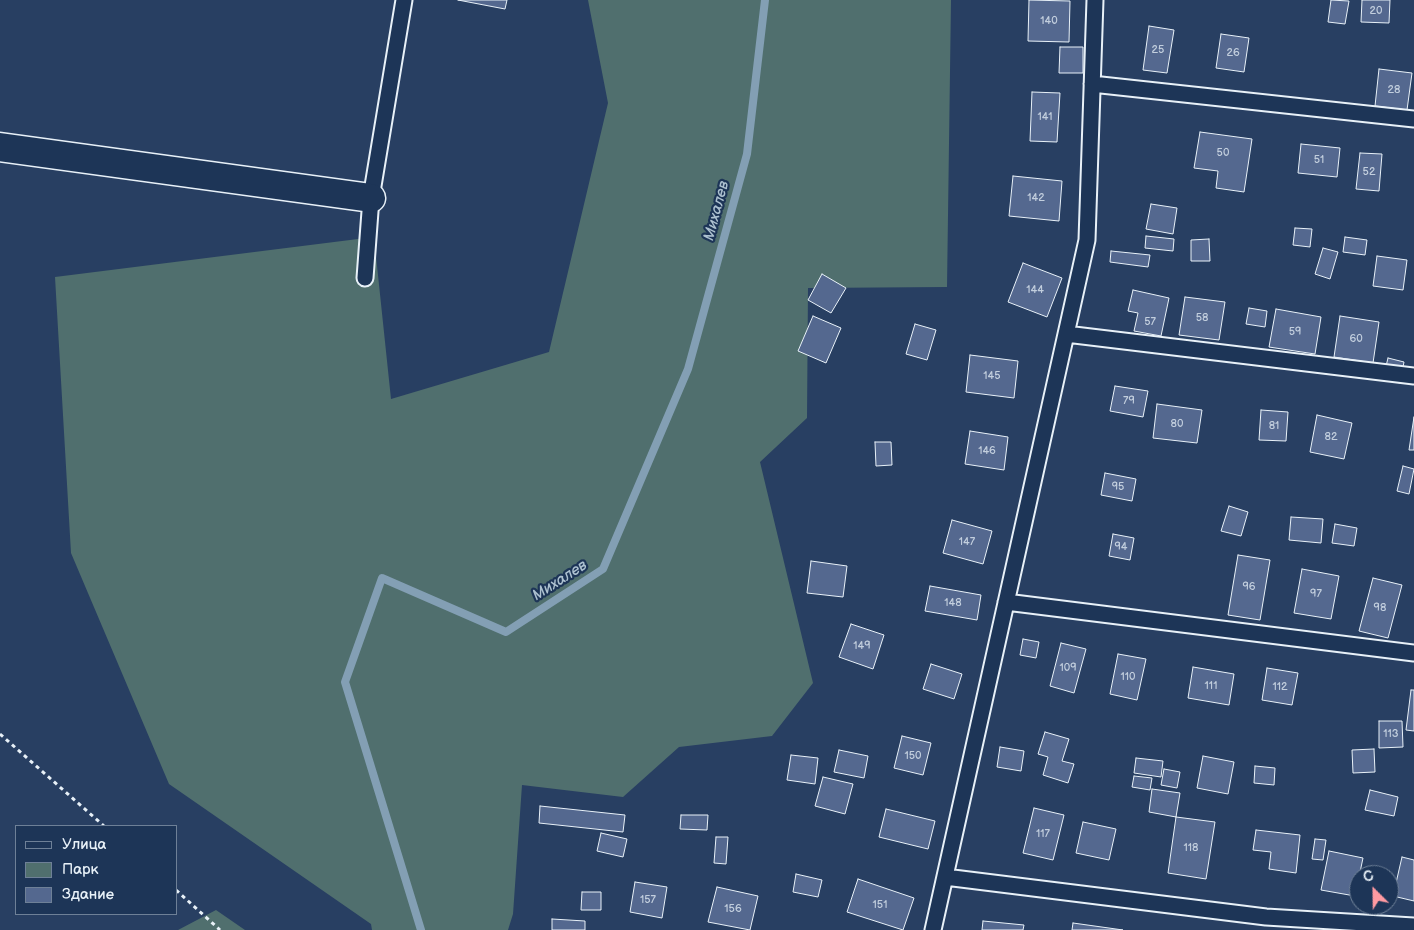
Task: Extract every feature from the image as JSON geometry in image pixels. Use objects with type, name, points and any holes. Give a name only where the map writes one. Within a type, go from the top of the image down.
[{"type":"street","points":[[0,147],[371,198]]},
{"type":"lane","points":[[366,278],[371,198],[404,0]]},
{"type":"lane","points":[[933,930],[1087,240],[1095,0]]},
{"type":"lane","points":[[1092,84],[1414,119]]},
{"type":"lane","points":[[1066,334],[1414,376]]},
{"type":"lane","points":[[1006,602],[1414,653]]},
{"type":"lane","points":[[945,877],[1266,917],[1414,926]]},
{"type":"path","points":[[0,734],[103,825]]},
{"type":"path","points":[[178,892],[220,930]]},
{"type":"green space","points":[[588,0],[951,0],[947,287],[808,288],[807,418],[760,462],[813,683],[772,736],[679,747],[623,797],[522,785],[513,914],[508,930],[372,930],[371,924],[169,784],[71,553],[55,277],[374,237],[391,399],[549,352],[608,103]]},
{"type":"green space","points":[[216,910],[245,930],[178,930]]},
{"type":"building","points":[[458,0],[507,0],[505,9]]},
{"type":"building","points":[[1029,0],[1070,1],[1069,42],[1028,41]]},
{"type":"building","points":[[1331,0],[1349,1],[1345,24],[1328,22]]},
{"type":"building","points":[[1362,0],[1390,0],[1389,23],[1361,22]]},
{"type":"building","points":[[1149,26],[1174,30],[1167,73],[1143,70]]},
{"type":"building","points":[[1221,34],[1249,38],[1244,72],[1216,68]]},
{"type":"building","points":[[1060,47],[1083,47],[1083,73],[1059,73]]},
{"type":"building","points":[[1379,69],[1412,73],[1407,110],[1375,106]]},
{"type":"building","points":[[1032,92],[1060,93],[1057,142],[1030,141]]},
{"type":"building","points":[[1200,132],[1252,139],[1244,192],[1216,188],[1218,171],[1194,168]]},
{"type":"building","points":[[1301,144],[1340,148],[1337,177],[1298,173]]},
{"type":"building","points":[[1360,153],[1382,154],[1379,191],[1356,189]]},
{"type":"building","points":[[1013,176],[1062,181],[1059,221],[1009,216]]},
{"type":"building","points":[[1151,204],[1177,208],[1173,234],[1146,229]]},
{"type":"building","points":[[1295,228],[1312,229],[1310,247],[1293,245]]},
{"type":"building","points":[[1146,236],[1174,239],[1173,251],[1145,248]]},
{"type":"building","points":[[1345,237],[1367,240],[1365,255],[1343,252]]},
{"type":"building","points":[[1209,239],[1210,261],[1191,261],[1191,240]]},
{"type":"building","points":[[1323,248],[1338,252],[1330,279],[1315,274]]},
{"type":"building","points":[[1111,251],[1150,255],[1148,267],[1110,262]]},
{"type":"building","points":[[1377,256],[1407,260],[1403,290],[1373,286]]},
{"type":"building","points":[[1023,263],[1062,278],[1047,317],[1008,302]]},
{"type":"building","points":[[822,274],[846,288],[831,313],[808,300]]},
{"type":"building","points":[[1133,290],[1169,298],[1161,336],[1134,331],[1138,313],[1128,311]]},
{"type":"building","points":[[1185,297],[1225,302],[1219,340],[1179,335]]},
{"type":"building","points":[[1249,308],[1267,311],[1265,327],[1246,324]]},
{"type":"building","points":[[1276,309],[1321,317],[1315,354],[1269,347]]},
{"type":"building","points":[[813,316],[841,328],[826,363],[798,351]]},
{"type":"building","points":[[1340,316],[1379,322],[1373,363],[1334,357]]},
{"type":"building","points":[[915,324],[936,330],[927,360],[906,354]]},
{"type":"building","points":[[970,355],[1018,361],[1014,398],[966,392]]},
{"type":"building","points":[[1388,358],[1404,362],[1400,383],[1383,379]]},
{"type":"building","points":[[1115,386],[1148,391],[1143,417],[1110,411]]},
{"type":"building","points":[[1157,404],[1202,410],[1197,443],[1153,438]]},
{"type":"building","points":[[1261,410],[1288,412],[1286,441],[1259,440]]},
{"type":"building","points":[[1317,415],[1352,423],[1344,459],[1310,452]]},
{"type":"building","points":[[1414,417],[1414,450],[1409,450]]},
{"type":"building","points":[[970,431],[1008,437],[1004,470],[965,464]]},
{"type":"building","points":[[875,442],[891,442],[892,465],[876,466]]},
{"type":"building","points":[[1403,466],[1414,469],[1409,494],[1397,491]]},
{"type":"building","points":[[1105,473],[1136,479],[1132,501],[1101,495]]},
{"type":"building","points":[[1229,506],[1248,512],[1241,536],[1221,531]]},
{"type":"building","points":[[1291,517],[1323,519],[1321,543],[1289,540]]},
{"type":"building","points":[[952,520],[992,531],[983,564],[943,553]]},
{"type":"building","points":[[1335,524],[1357,528],[1354,546],[1332,543]]},
{"type":"building","points":[[1113,534],[1134,538],[1130,560],[1109,556]]},
{"type":"building","points":[[1238,555],[1270,560],[1260,620],[1228,615]]},
{"type":"building","points":[[811,561],[847,566],[843,597],[807,593]]},
{"type":"building","points":[[1302,569],[1339,576],[1331,619],[1294,613]]},
{"type":"building","points":[[1373,578],[1402,585],[1388,638],[1359,631]]},
{"type":"building","points":[[930,586],[981,595],[977,620],[925,611]]},
{"type":"building","points":[[851,624],[884,635],[873,669],[839,657]]},
{"type":"building","points":[[1023,639],[1039,642],[1036,658],[1020,655]]},
{"type":"building","points":[[1061,643],[1086,649],[1074,693],[1050,686]]},
{"type":"building","points":[[1118,654],[1146,659],[1137,700],[1110,694]]},
{"type":"building","points":[[931,664],[962,674],[954,699],[923,689]]},
{"type":"building","points":[[1193,667],[1234,674],[1229,705],[1188,698]]},
{"type":"building","points":[[1267,668],[1298,673],[1292,705],[1262,700]]},
{"type":"building","points":[[1411,690],[1414,690],[1414,731],[1406,730]]},
{"type":"building","points":[[1379,721],[1402,721],[1403,747],[1379,748]]},
{"type":"building","points":[[1045,732],[1069,739],[1062,761],[1074,764],[1068,783],[1043,775],[1048,757],[1038,754]]},
{"type":"building","points":[[902,736],[931,743],[923,775],[894,768]]},
{"type":"building","points":[[1000,747],[1024,751],[1021,771],[997,767]]},
{"type":"building","points":[[1374,749],[1375,772],[1353,773],[1352,750]]},
{"type":"building","points":[[839,750],[868,756],[864,778],[834,772]]},
{"type":"building","points":[[791,755],[818,758],[815,784],[787,780]]},
{"type":"building","points":[[1203,756],[1234,762],[1228,794],[1197,788]]},
{"type":"building","points":[[1136,758],[1163,761],[1161,777],[1134,773]]},
{"type":"building","points":[[1255,766],[1275,768],[1274,785],[1254,783]]},
{"type":"building","points":[[1164,769],[1180,772],[1177,788],[1161,785]]},
{"type":"building","points":[[1134,776],[1152,778],[1150,790],[1132,787]]},
{"type":"building","points":[[823,777],[853,784],[845,814],[815,806]]},
{"type":"building","points":[[1152,789],[1180,793],[1176,817],[1149,812]]},
{"type":"building","points":[[1370,790],[1398,797],[1394,816],[1365,810]]},
{"type":"building","points":[[540,806],[625,815],[623,832],[539,823]]},
{"type":"building","points":[[1034,808],[1064,815],[1053,860],[1023,853]]},
{"type":"building","points":[[886,809],[935,821],[928,849],[879,837]]},
{"type":"building","points":[[681,815],[708,815],[707,830],[680,829]]},
{"type":"building","points":[[1176,817],[1215,822],[1206,879],[1168,873]]},
{"type":"building","points":[[1083,822],[1116,829],[1109,860],[1076,853]]},
{"type":"building","points":[[1256,830],[1300,835],[1296,873],[1269,869],[1271,852],[1253,850]]},
{"type":"building","points":[[601,833],[627,839],[623,857],[597,851]]},
{"type":"building","points":[[716,837],[728,837],[726,864],[714,863]]},
{"type":"building","points":[[1315,839],[1326,840],[1323,860],[1312,859]]},
{"type":"building","points":[[1329,851],[1363,858],[1362,865],[1349,865],[1349,895],[1321,890]]},
{"type":"building","points":[[1402,857],[1414,860],[1414,901],[1399,897],[1399,870]]},
{"type":"building","points":[[796,874],[822,880],[818,897],[793,892]]},
{"type":"building","points":[[858,879],[914,898],[903,930],[847,912]]},
{"type":"building","points":[[635,882],[667,887],[662,918],[630,912]]},
{"type":"building","points":[[717,887],[758,896],[750,930],[708,922]]},
{"type":"building","points":[[582,892],[601,892],[601,910],[581,910]]},
{"type":"building","points":[[552,919],[585,921],[585,930],[552,930]]},
{"type":"building","points":[[983,921],[1024,925],[1023,930],[982,930]]},
{"type":"building","points":[[1073,923],[1123,930],[1072,930]]},
{"type":"waterway","name":"Михалев","points":[[421,930],[345,682],[382,578],[506,632],[603,569],[688,369],[747,154],[765,0]]}]
